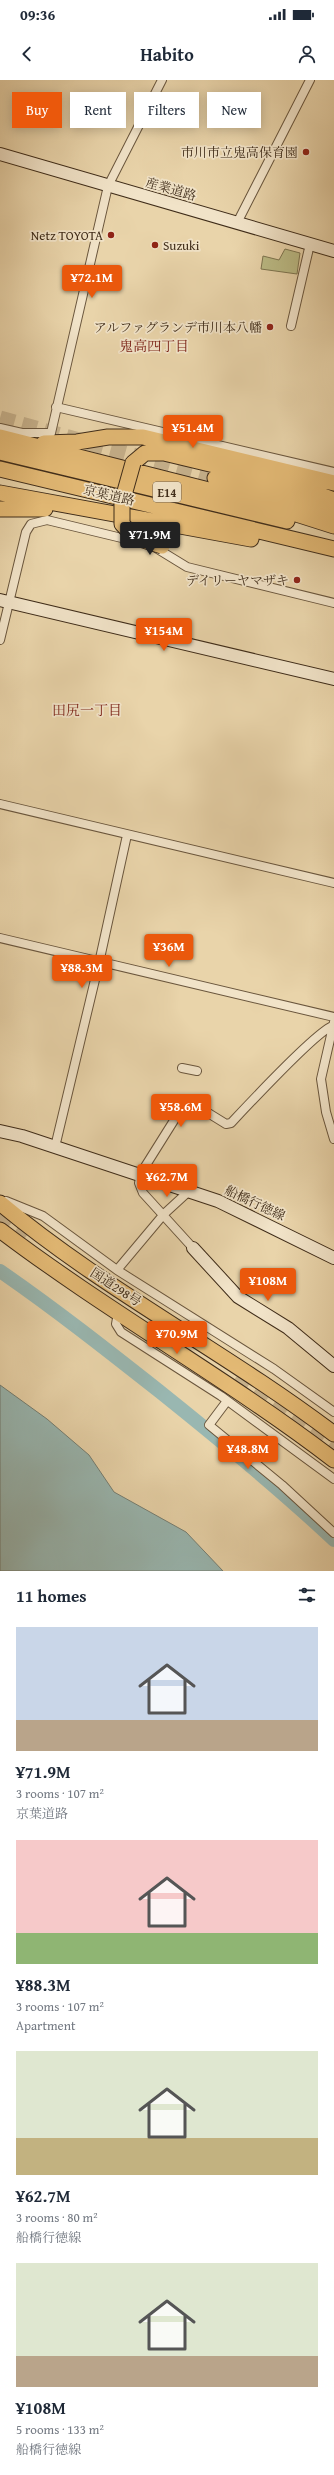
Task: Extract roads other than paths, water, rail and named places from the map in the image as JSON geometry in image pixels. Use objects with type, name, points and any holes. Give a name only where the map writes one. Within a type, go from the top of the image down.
[{"type":"highway","points":[[23,442],[66,443],[108,436],[143,437],[334,483]]},
{"type":"highway","points":[[0,437],[268,505],[334,526]]},
{"type":"highway","name":"京葉道路","points":[[0,452],[334,532]]},
{"type":"highway","points":[[162,546],[134,537],[122,524],[122,502],[133,463],[145,454],[164,453],[289,483],[334,500]]},
{"type":"highway","name":"京葉道路","points":[[0,469],[334,549]]},
{"type":"highway","points":[[215,478],[334,511]]},
{"type":"highway","points":[[0,493],[82,510],[334,553]]},
{"type":"highway","points":[[0,509],[82,510]]},
{"type":"highway","name":"国道298号","points":[[0,1204],[81,1264],[268,1386],[334,1434]]},
{"type":"highway","name":"国道298号","points":[[0,1230],[118,1313],[258,1404],[334,1460]]},
{"type":"main road","name":"産業道路","points":[[0,154],[334,250]]},
{"type":"main road","points":[[5,601],[334,680]]},
{"type":"main road","name":"船橋行徳線","points":[[0,1131],[54,1147],[140,1177],[231,1206],[334,1258]]},
{"type":"main road","points":[[193,1248],[238,1297],[288,1328],[334,1366]]},
{"type":"street","points":[[0,428],[22,433],[51,433],[108,186],[162,80]]},
{"type":"street","points":[[237,223],[310,80]]},
{"type":"street","points":[[291,326],[310,244]]},
{"type":"street","points":[[56,407],[334,472]]},
{"type":"street","points":[[0,640],[5,601],[26,532],[31,524],[41,520],[122,537],[158,548],[187,567],[334,603]]},
{"type":"street","points":[[0,804],[334,883]]},
{"type":"street","points":[[54,1147],[99,963],[127,835]]},
{"type":"street","points":[[0,938],[99,963],[334,1017]]},
{"type":"street","points":[[333,1024],[321,1079],[330,1101],[326,1112],[334,1139]]},
{"type":"street","points":[[193,1248],[140,1189],[140,1177],[183,1106],[205,1111],[226,1124],[231,1123],[312,1041],[333,1024]]},
{"type":"street","points":[[182,1068],[197,1071]]},
{"type":"street","points":[[117,1270],[164,1214],[188,1192]]},
{"type":"street","points":[[0,1198],[43,1216],[117,1270],[274,1369],[334,1412]]},
{"type":"street","points":[[118,1313],[116,1324],[121,1332],[228,1401],[334,1479]]},
{"type":"street","points":[[228,1401],[209,1425],[282,1485],[334,1533]]},
{"type":"water","points":[[0,1385],[47,1419],[89,1455],[114,1492],[186,1532],[223,1571],[0,1571]]},
{"type":"waterway","points":[[0,1271],[81,1330],[226,1445],[270,1482],[334,1540]]},
{"type":"tunnel","points":[[0,418],[215,478]]},
{"type":"tunnel","points":[[0,1213],[28,1234]]},
{"type":"tunnel","points":[[234,1380],[334,1451]]},
{"type":"place","name":"市川市立鬼高保育園","points":[[306,152]]},
{"type":"place","name":"Netz TOYOTA","points":[[111,235]]},
{"type":"place","name":"Suzuki","points":[[155,245]]},
{"type":"place","name":"アルファグランデ市川本八幡","points":[[270,327]]},
{"type":"place","name":"デイリーヤマザキ","points":[[297,580]]},
{"type":"district","name":"鬼高四丁目","points":[[154,346]]},
{"type":"district","name":"田尻一丁目","points":[[87,710]]}]
